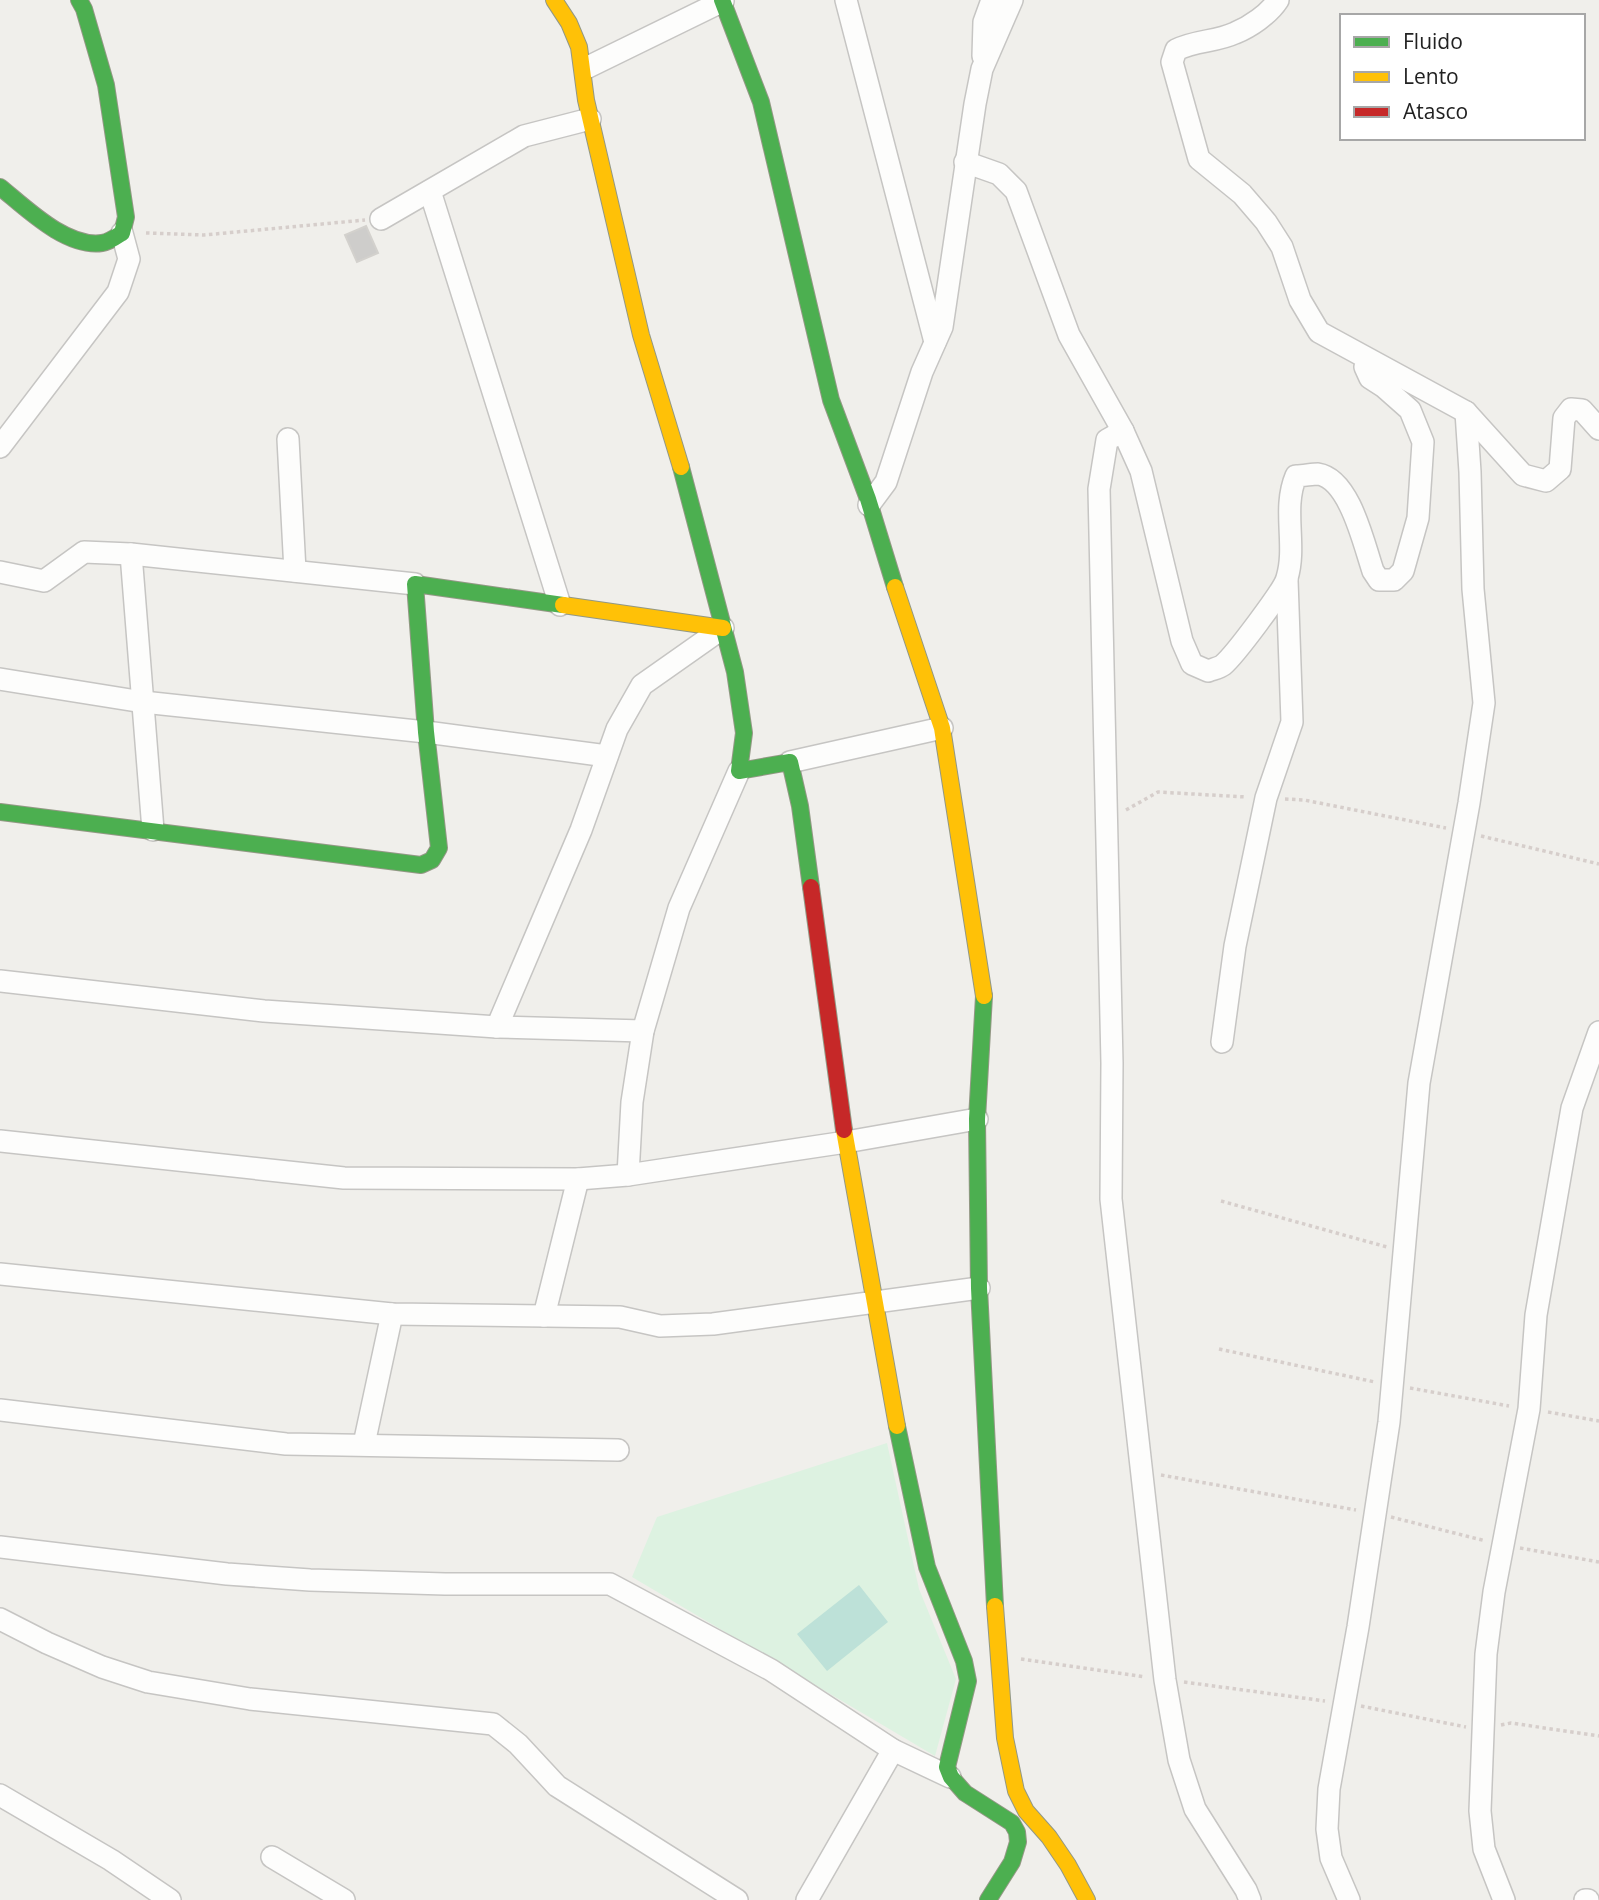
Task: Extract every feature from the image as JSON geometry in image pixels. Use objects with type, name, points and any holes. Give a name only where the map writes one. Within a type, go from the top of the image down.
[{"type":"street","points":[[0,447],[118,292],[129,259],[122,233],[127,217],[106,85],[79,0]]},
{"type":"street","points":[[554,0],[572,27],[586,68],[586,100],[641,335],[678,455],[735,672],[744,733],[739,771],[679,908],[643,1031],[632,1102],[628,1175]]},
{"type":"street","points":[[846,0],[935,342]]},
{"type":"street","points":[[869,505],[886,482],[944,313],[965,162],[982,69],[984,22],[992,0]]},
{"type":"street","points":[[982,69],[1012,0]]},
{"type":"street","points":[[1278,0],[1272,10],[1234,34],[1191,43],[1176,50],[1172,62],[1199,159],[1242,194],[1266,222],[1282,247],[1300,300],[1319,332],[1466,412],[1523,475],[1546,481],[1560,469],[1564,418],[1571,409],[1582,410],[1599,429]]},
{"type":"street","points":[[586,68],[723,1],[761,102],[831,400],[869,505],[942,728],[985,1000],[977,1119],[979,1288],[998,1656],[1005,1738],[1016,1791],[1020,1841],[1016,1854],[988,1900]]},
{"type":"street","points":[[381,219],[524,136],[590,119]]},
{"type":"street","points":[[965,162],[999,174],[1016,191],[1069,335],[1123,431],[1141,471],[1182,641],[1192,664],[1208,671],[1222,666],[1239,648],[1287,580]]},
{"type":"street","points":[[0,187],[53,229],[80,240],[98,243],[122,233]]},
{"type":"street","points":[[430,191],[560,605]]},
{"type":"street","points":[[1222,1042],[1235,946],[1266,798],[1292,722],[1287,580],[1291,489],[1296,476],[1320,474],[1339,487],[1351,506],[1373,571],[1380,580],[1394,580],[1404,571],[1418,518],[1423,442],[1410,410],[1370,378],[1365,367],[1372,362]]},
{"type":"street","points":[[1349,1900],[1331,1858],[1327,1829],[1329,1789],[1358,1627],[1389,1422],[1402,1251],[1419,1083],[1484,703],[1473,589],[1466,412]]},
{"type":"street","points":[[1123,431],[1107,440],[1099,489],[1112,1063],[1111,1199],[1165,1680],[1179,1760],[1195,1809],[1250,1900]]},
{"type":"street","points":[[288,439],[295,571]]},
{"type":"street","points":[[0,572],[44,581],[84,552],[131,554],[415,584],[723,628]]},
{"type":"street","points":[[131,554],[153,830]]},
{"type":"street","points":[[0,812],[421,866],[432,860],[439,848],[426,732],[415,584]]},
{"type":"street","points":[[497,1027],[581,831],[617,729],[642,685],[723,628]]},
{"type":"street","points":[[0,679],[143,702],[426,732],[607,756]]},
{"type":"street","points":[[739,771],[942,728]]},
{"type":"street","points":[[790,762],[800,806],[846,1142],[895,1418],[927,1567],[964,1661],[968,1681],[947,1767],[950,1777],[959,1788],[1019,1817],[1049,1836],[1087,1900]]},
{"type":"street","points":[[0,981],[264,1012],[497,1027],[643,1031]]},
{"type":"street","points":[[1504,1900],[1484,1849],[1480,1811],[1486,1654],[1494,1592],[1529,1409],[1538,1302],[1572,1108],[1599,1032]]},
{"type":"street","points":[[0,1142],[344,1178],[578,1179],[628,1175],[977,1119]]},
{"type":"street","points":[[544,1316],[578,1179]]},
{"type":"street","points":[[0,1274],[392,1314],[620,1318],[660,1326],[713,1324],[979,1288]]},
{"type":"street","points":[[364,1444],[392,1314]]},
{"type":"street","points":[[0,1410],[286,1444],[618,1450]]},
{"type":"street","points":[[0,1547],[227,1574],[310,1580],[445,1584],[610,1584],[771,1671],[892,1750],[950,1777]]},
{"type":"street","points":[[0,1619],[102,1667],[148,1682],[250,1699],[493,1724],[518,1744],[557,1786],[737,1900]]},
{"type":"street","points":[[807,1900],[892,1750]]},
{"type":"street","points":[[0,1795],[111,1860],[170,1900]]},
{"type":"street","points":[[272,1857],[344,1900]]},
{"type":"path","points":[[122,233],[204,235],[381,219]]},
{"type":"path","points":[[1105,821],[1158,792],[1304,800],[1464,832],[1599,863]]},
{"type":"path","points":[[1221,1201],[1402,1251]]},
{"type":"path","points":[[998,1656],[1345,1703],[1483,1730],[1511,1723],[1599,1736]]},
{"type":"green space","points":[[887,1443],[919,1589],[956,1679],[935,1756],[632,1577],[657,1517]]},
{"type":"shaded area","points":[[859,1585],[888,1622],[827,1671],[797,1634]]},
{"type":"building","points":[[366,226],[378,253],[357,262],[345,235]]},
{"type":"traffic: fast","points":[[0,187],[47,225],[75,239],[102,243],[122,233],[126,217],[106,85],[79,0]]},
{"type":"traffic: fast","points":[[722,0],[761,102],[831,400],[868,499],[895,587]]},
{"type":"traffic: fast","points":[[681,467],[735,672],[744,733],[739,771],[790,762],[800,806],[811,887]]},
{"type":"traffic: fast","points":[[0,812],[421,865],[432,860],[439,848],[426,732],[415,584],[563,605]]},
{"type":"traffic: fast","points":[[984,996],[977,1119],[979,1288],[995,1606]]},
{"type":"traffic: fast","points":[[897,1426],[927,1567],[964,1661],[968,1681],[947,1767],[951,1777],[965,1793],[1012,1823],[1017,1832],[1018,1842],[1012,1862],[988,1900]]},
{"type":"traffic: slow","points":[[554,0],[569,23],[579,47],[586,100],[641,335],[681,467]]},
{"type":"traffic: slow","points":[[895,587],[942,728],[984,996]]},
{"type":"traffic: slow","points":[[563,605],[723,628]]},
{"type":"traffic: slow","points":[[844,1130],[897,1426]]},
{"type":"traffic: slow","points":[[995,1606],[1005,1738],[1016,1791],[1026,1811],[1049,1837],[1068,1865],[1087,1900]]},
{"type":"traffic: jam","points":[[811,887],[844,1130]]}]
